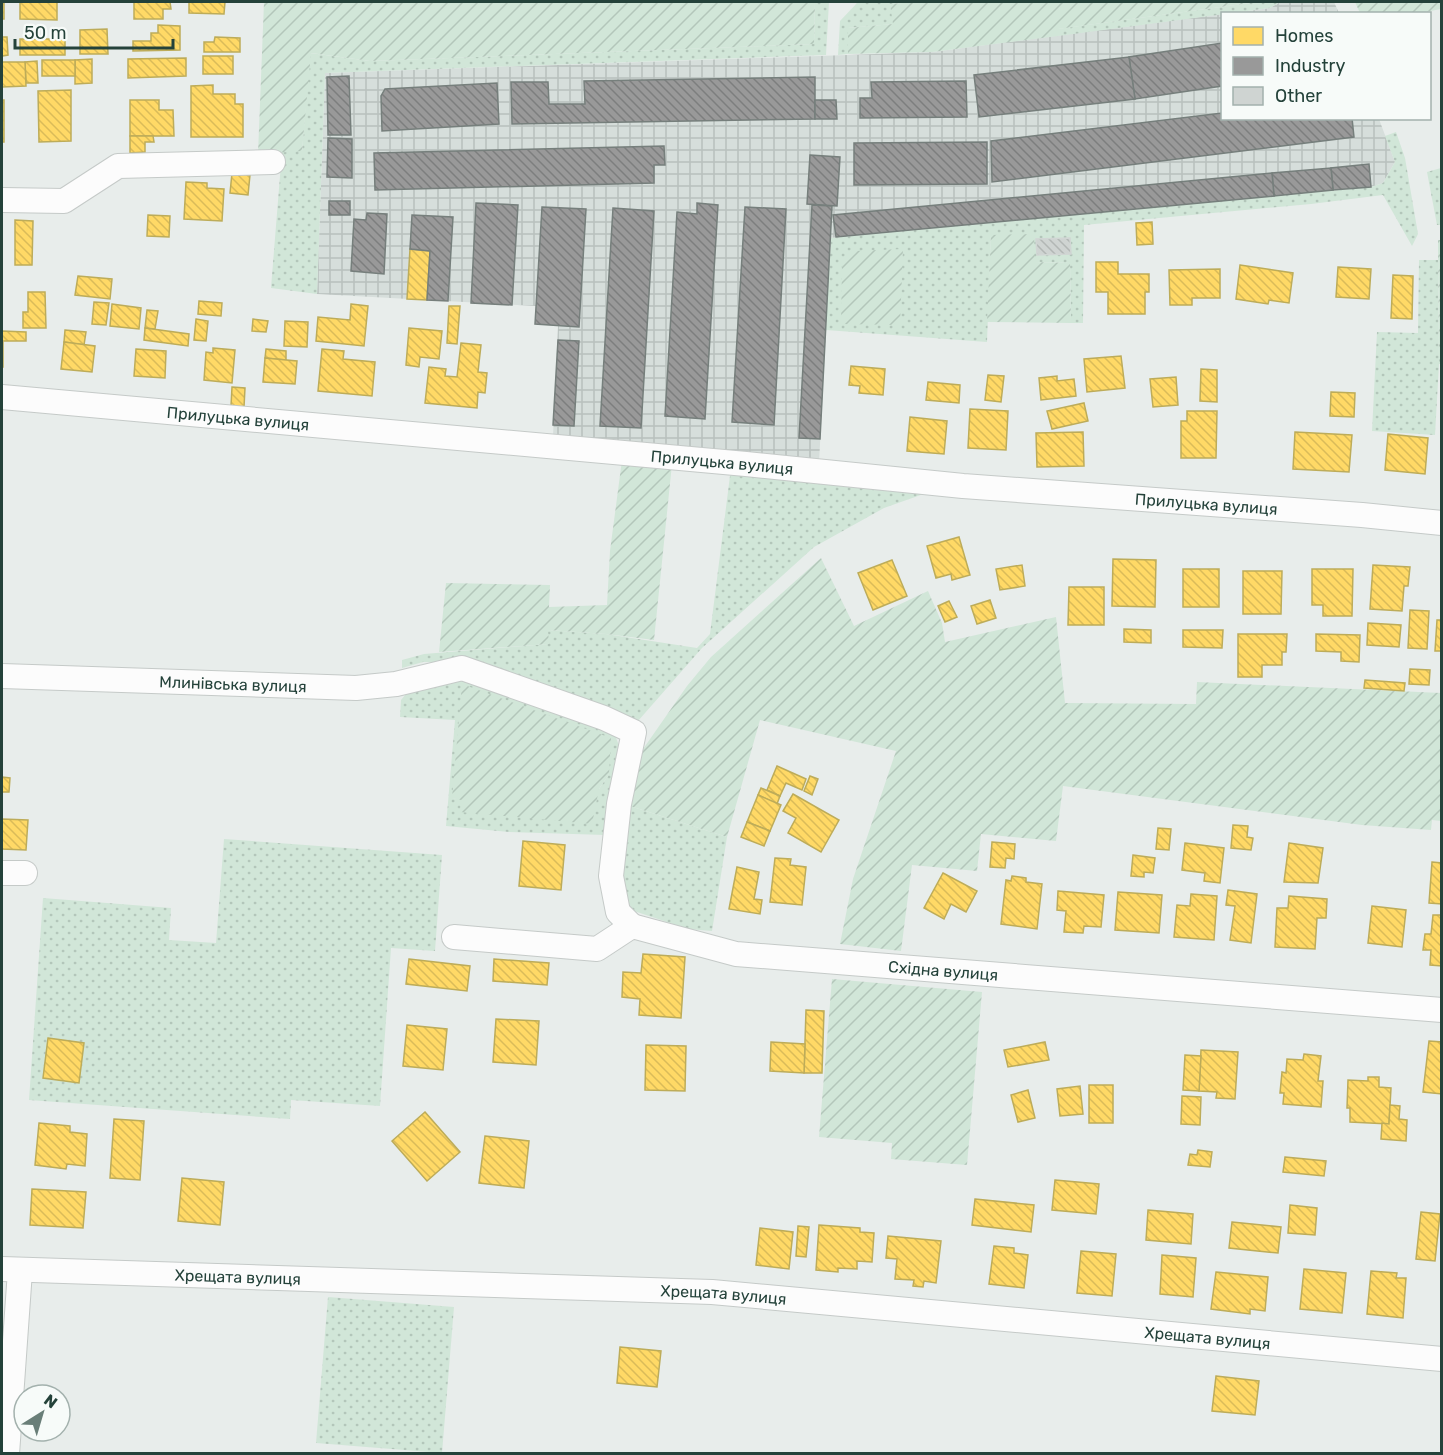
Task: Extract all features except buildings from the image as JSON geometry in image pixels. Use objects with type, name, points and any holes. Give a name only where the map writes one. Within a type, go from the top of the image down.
[{"type":"street","points":[[2,200],[64,201],[118,166],[273,162]]},
{"type":"street","name":"Прилуцька вулиця","points":[[2,398],[746,464],[963,486],[1351,514],[1442,523]]},
{"type":"street","name":"Млинівська вулиця","points":[[2,676],[356,688],[396,684],[462,668],[604,718],[634,732],[619,804],[611,876],[618,912],[632,926]]},
{"type":"street","points":[[454,937],[597,949],[632,926]]},
{"type":"street","name":"Східна вулиця","points":[[632,926],[736,954],[1442,1010]]},
{"type":"street","points":[[7,1454],[11,1270]]},
{"type":"street","name":"Хрещата вулиця","points":[[11,1270],[712,1292],[1442,1359]]},
{"type":"shaded area","points":[[1280,2],[1334,2],[1339,12],[1241,12],[1270,8]]},
{"type":"shaded area","points":[[1221,14],[1221,120],[1379,120],[1395,162],[1383,183],[1371,187],[831,238],[819,463],[553,436],[558,326],[535,324],[536,306],[317,294],[325,73],[932,52]]},
{"type":"green space","points":[[264,2],[815,2],[814,44],[370,61],[311,53],[302,151],[258,154]]},
{"type":"green space","points":[[815,2],[829,2],[826,55],[325,73],[317,294],[271,288],[282,151],[302,151],[310,53],[370,61],[814,44]]},
{"type":"green space","points":[[858,2],[915,2],[891,4],[894,24],[848,28],[848,54],[838,55],[840,21]]},
{"type":"green space","points":[[915,2],[1252,2],[1058,29],[1058,36],[932,52],[848,54],[848,28],[893,24],[890,4]]},
{"type":"green space","points":[[1280,2],[1270,8],[1221,12],[1221,14],[1058,36],[1057,29],[1250,3]]},
{"type":"green space","points":[[1355,2],[1441,2],[1441,9],[1425,12],[1360,12]]},
{"type":"green space","points":[[1396,132],[1405,158],[1418,234],[1412,246],[1383,195],[1084,225],[1083,323],[1071,323],[1070,263],[1035,262],[991,235],[987,342],[826,330],[831,238],[1371,187],[1383,183],[1395,162],[1385,136]]},
{"type":"green space","points":[[1441,168],[1441,225],[1437,225],[1427,172]]},
{"type":"green space","points":[[1034,234],[1035,262],[1070,263],[1071,323],[987,322],[991,235]]},
{"type":"green space","points":[[1438,240],[1442,240],[1441,364],[1439,364]]},
{"type":"green space","points":[[903,249],[900,325],[841,324],[842,266],[854,251]]},
{"type":"green space","points":[[1419,260],[1438,260],[1439,364],[1435,435],[1372,431],[1377,332],[1418,333]]},
{"type":"green space","points":[[622,460],[672,464],[654,640],[548,630],[549,644],[439,652],[446,583],[550,585],[549,607],[607,605],[610,551]]},
{"type":"green space","points":[[731,468],[932,491],[884,508],[814,547],[702,648],[638,721],[464,662],[423,662],[402,668],[402,660],[424,654],[548,644],[548,630],[606,634],[697,648],[710,634]]},
{"type":"green space","points":[[821,558],[854,626],[928,591],[942,623],[945,642],[1056,617],[1065,703],[1196,704],[1197,682],[1441,693],[1441,821],[1432,820],[1431,830],[1362,825],[1063,786],[1056,841],[981,834],[977,871],[912,865],[901,951],[840,944],[853,879],[896,751],[760,720],[727,837],[630,806],[641,752],[687,686],[711,657]]},
{"type":"green space","points":[[461,675],[615,735],[621,751],[605,835],[509,832],[446,826],[455,720],[400,717],[401,700],[411,688]],"holes":[[[609,774],[599,789],[461,812],[462,799],[452,798]]]},
{"type":"green space","points":[[462,684],[611,738],[609,774],[599,789],[592,824],[460,812],[461,800],[452,798]]},
{"type":"green space","points":[[630,806],[727,837],[712,931],[688,929],[634,911],[621,894]]},
{"type":"green space","points":[[224,839],[442,855],[435,951],[391,948],[380,1106],[291,1100],[290,1119],[29,1100],[43,898],[171,908],[169,940],[216,943]]},
{"type":"green space","points":[[832,979],[982,992],[967,1165],[891,1159],[892,1143],[819,1137]]},
{"type":"green space","points":[[328,1297],[454,1307],[442,1453],[316,1443]]}]
